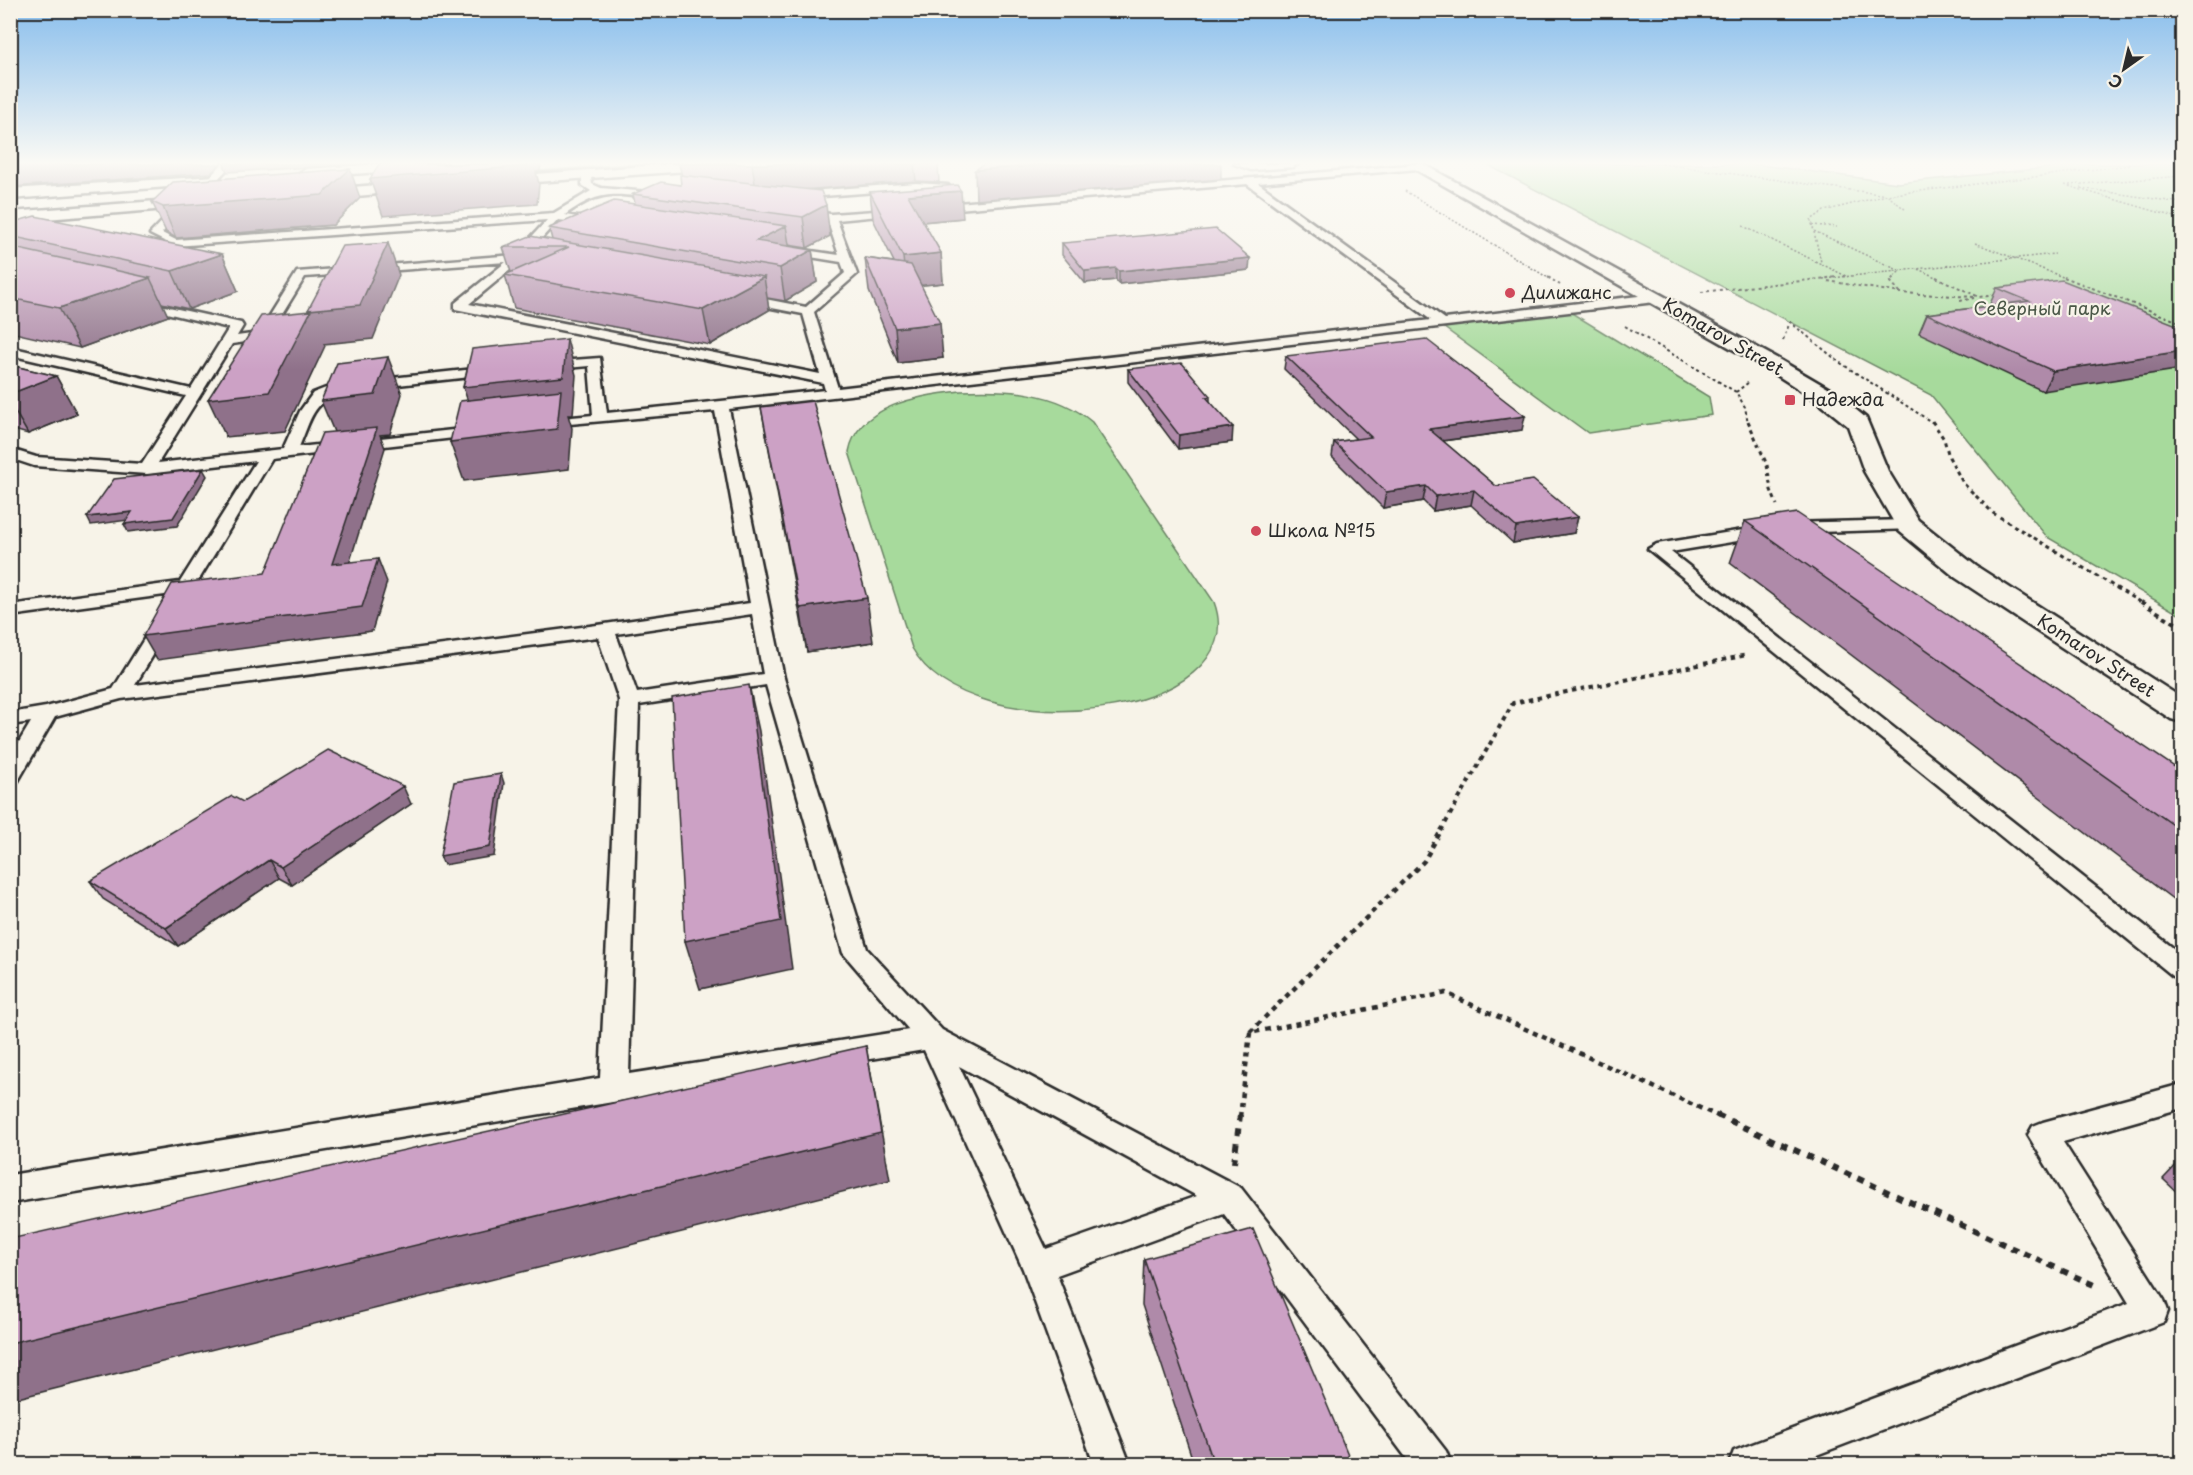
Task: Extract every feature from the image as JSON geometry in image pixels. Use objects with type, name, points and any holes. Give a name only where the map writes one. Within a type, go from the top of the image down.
[{"type":"street","name":"Komarov Street","points":[[1537,233],[1825,396],[1858,423],[1876,471],[1908,525],[1966,573],[2182,712]]},
{"type":"lane","points":[[156,233],[174,243],[317,233]]},
{"type":"lane","points":[[541,233],[523,259],[459,306],[831,386]]},
{"type":"lane","points":[[727,296],[808,310],[851,274],[837,233]]},
{"type":"lane","points":[[1320,233],[1443,323]]},
{"type":"lane","points":[[776,249],[846,259]]},
{"type":"lane","points":[[228,341],[263,336],[302,274],[523,259]]},
{"type":"lane","points":[[531,425],[721,406],[831,386],[1443,323],[1655,298]]},
{"type":"lane","points":[[124,299],[237,326],[147,468]]},
{"type":"lane","points":[[808,310],[831,386]]},
{"type":"lane","points":[[10,351],[195,394]]},
{"type":"lane","points":[[526,368],[595,361],[600,418]]},
{"type":"lane","points":[[290,451],[307,411],[318,396],[341,387],[503,370]]},
{"type":"lane","points":[[721,406],[774,678],[856,953],[932,1038],[1038,1267],[1112,1464]]},
{"type":"lane","points":[[10,453],[34,461],[147,468],[497,429]]},
{"type":"lane","points":[[120,693],[268,454]]},
{"type":"lane","points":[[1908,525],[1786,528],[1657,549],[2182,969]]},
{"type":"lane","points":[[10,611],[185,587]]},
{"type":"lane","points":[[10,719],[47,713],[120,693],[605,630],[759,607]]},
{"type":"lane","points":[[605,630],[629,700],[614,1088]]},
{"type":"lane","points":[[629,700],[774,678]]},
{"type":"lane","points":[[10,776],[47,713]]},
{"type":"lane","points":[[10,1189],[614,1088],[932,1038],[1230,1198],[1433,1464]]},
{"type":"lane","points":[[1747,1464],[2152,1311],[2043,1135],[2182,1096]]},
{"type":"lane","points":[[1038,1267],[1230,1198]]},
{"type":"path","points":[[1757,233],[1849,277]]},
{"type":"path","points":[[1814,233],[1821,263]]},
{"type":"path","points":[[1818,233],[1900,271]]},
{"type":"path","points":[[1975,243],[2182,323]]},
{"type":"path","points":[[1698,292],[2055,254]]},
{"type":"path","points":[[1917,269],[1979,297]]},
{"type":"path","points":[[1900,271],[1890,281],[1901,293]]},
{"type":"path","points":[[1821,280],[1901,293],[1979,297]]},
{"type":"path","points":[[2070,286],[2081,285]]},
{"type":"path","points":[[1960,302],[2002,294]]},
{"type":"path","points":[[1790,322],[1839,362],[1931,419],[1944,439],[1949,457],[1963,483],[1993,513],[2182,627]]},
{"type":"path","points":[[1230,1198],[1250,1033],[1424,861],[1514,703],[1780,648]]},
{"type":"path","points":[[1250,1033],[1446,993],[2098,1286]]},
{"type":"green space","name":"Северный парк","points":[[1619,233],[2182,233],[2182,616],[2047,537],[1931,395]]},
{"type":"green space","points":[[1570,312],[1709,397],[1712,415],[1588,433],[1443,327]]},
{"type":"green space","points":[[961,391],[1013,392],[1047,398],[1078,412],[1092,422],[1214,602],[1216,642],[1193,673],[1153,695],[1101,708],[1044,710],[990,701],[943,681],[912,648],[849,452],[855,436],[864,423],[878,413],[893,405],[911,400]]},
{"type":"building","points":[[10,233],[118,233],[222,254],[172,271],[10,236]]},
{"type":"building","points":[[577,233],[772,233],[756,241],[812,250],[780,268]]},
{"type":"building","points":[[891,233],[930,233],[941,253],[903,257]]},
{"type":"building","points":[[1174,233],[1220,233],[1250,258],[1119,271],[1116,268],[1085,271],[1062,243]]},
{"type":"building","points":[[530,236],[764,277],[703,310],[505,275],[569,247],[503,247]]},
{"type":"building","points":[[388,243],[360,305],[308,310],[342,246]]},
{"type":"building","points":[[10,247],[150,278],[59,308],[10,298],[10,262],[15,261]]},
{"type":"building","points":[[865,258],[911,265],[940,323],[895,328]]},
{"type":"building","points":[[2062,280],[2182,327],[2182,351],[2053,371],[1927,314],[2029,301],[1997,288]]},
{"type":"building","points":[[311,311],[269,392],[208,399],[261,316]]},
{"type":"building","points":[[567,339],[563,377],[463,387],[472,349]]},
{"type":"building","points":[[1426,339],[1525,416],[1429,429],[1496,486],[1533,480],[1578,517],[1516,527],[1474,490],[1436,496],[1426,486],[1386,492],[1334,442],[1371,437],[1286,356]]},
{"type":"building","points":[[388,357],[375,395],[321,401],[337,363]]},
{"type":"building","points":[[1182,363],[1210,396],[1206,397],[1233,427],[1179,435],[1128,369]]},
{"type":"building","points":[[10,365],[56,376],[10,394]]},
{"type":"building","points":[[561,390],[557,429],[450,442],[460,401]]},
{"type":"building","points":[[813,401],[867,598],[800,608],[761,407]]},
{"type":"building","points":[[377,428],[332,564],[378,559],[362,607],[143,636],[172,584],[265,573],[322,433]]},
{"type":"building","points":[[203,469],[173,518],[124,524],[132,512],[87,517],[114,479]]},
{"type":"building","points":[[1797,513],[2182,772],[2182,831],[1745,521]]},
{"type":"building","points":[[749,685],[781,921],[685,941],[672,698]]},
{"type":"building","points":[[328,750],[403,786],[281,867],[269,860],[166,928],[90,881],[232,796],[243,802]]},
{"type":"building","points":[[501,774],[490,847],[440,856],[454,782]]},
{"type":"building","points":[[866,1046],[881,1133],[10,1343],[10,1239]]},
{"type":"building","points":[[1253,1229],[1352,1464],[1214,1464],[1144,1259]]},
{"type":"building","points":[[2182,1455],[2182,1464],[2157,1464]]},
{"type":"place","name":"Дилижанс","points":[[1510,293]]},
{"type":"place","name":"Надежда","points":[[1790,400]]},
{"type":"place","name":"Школа №15","points":[[1256,531]]}]
